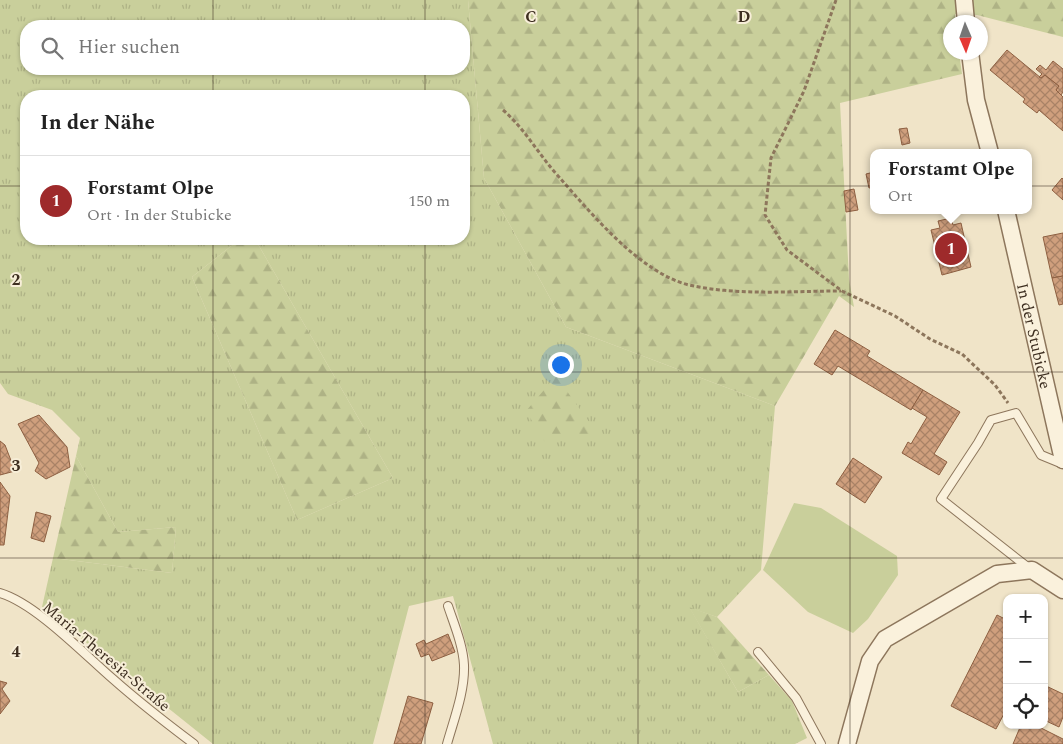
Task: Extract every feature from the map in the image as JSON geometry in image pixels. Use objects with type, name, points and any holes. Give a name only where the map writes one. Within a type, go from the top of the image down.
[{"type":"street","points":[[964,0],[965,15]]},
{"type":"street","points":[[971,60],[976,100],[989,149]]},
{"type":"street","name":"In der Stubicke","points":[[1007,214],[1063,462]]},
{"type":"street","points":[[847,744],[870,661],[885,639],[997,574],[1032,570],[1063,590]]},
{"type":"lane","name":"In der Stubicke","points":[[1016,413],[1041,455],[1063,462]]},
{"type":"lane","points":[[1016,413],[991,420],[941,499],[1032,570]]},
{"type":"lane","name":"Maria-Theresia-Straße","points":[[0,593],[9,596],[40,616],[144,706],[194,744]]},
{"type":"lane","points":[[447,744],[461,687],[464,664],[460,641],[448,606]]},
{"type":"lane","points":[[758,652],[796,698],[821,744]]},
{"type":"path","points":[[836,0],[804,92],[771,158],[765,215],[788,250],[842,291],[895,316],[930,339],[962,354],[995,385],[1016,413]]},
{"type":"path","points":[[503,110],[521,126],[556,174],[592,214],[612,235],[650,267],[688,284],[727,290],[778,293],[842,291]]},
{"type":"green space","points":[[0,0],[468,0],[470,20],[20,20],[20,75],[470,75],[470,22],[484,178],[566,327],[775,406],[761,570],[717,617],[690,608],[738,692],[769,675],[792,701],[807,738],[795,744],[493,744],[453,596],[409,606],[373,744],[213,744],[42,607],[53,558],[172,573],[176,527],[118,532],[76,456],[80,438],[52,410],[8,394],[0,383]],"holes":[[[20,90],[470,90],[470,245],[258,245],[393,478],[297,520],[192,277],[232,245],[20,245]]]},
{"type":"green space","points":[[468,0],[1063,0],[1063,37],[988,18],[988,15],[943,15],[943,60],[960,60],[962,74],[840,103],[849,279],[854,307],[839,296],[775,406],[566,327],[484,178]]},
{"type":"green space","points":[[232,245],[258,245],[393,478],[297,520],[192,277]]},
{"type":"green space","points":[[556,376],[597,433],[545,442],[526,411]]},
{"type":"green space","points":[[76,456],[118,532],[176,527],[172,573],[53,558]]},
{"type":"green space","points":[[794,503],[821,508],[897,556],[898,575],[868,619],[853,633],[808,612],[763,570]]},
{"type":"green space","points":[[689,607],[717,617],[769,675],[738,692]]},
{"type":"building","points":[[1007,50],[1041,78],[1045,75],[1059,86],[1056,90],[1063,97],[1063,131],[1039,110],[1037,113],[1023,102],[1025,99],[990,70]]},
{"type":"building","points":[[1053,61],[1063,69],[1063,92],[1061,95],[1056,90],[1059,86],[1045,75],[1041,78],[1039,77],[1042,74],[1036,69],[1040,65],[1046,70]]},
{"type":"building","points":[[907,128],[910,143],[902,145],[899,129]]},
{"type":"building","points":[[870,173],[870,188],[869,188],[866,174]]},
{"type":"building","points":[[1063,179],[1063,200],[1052,190]]},
{"type":"building","points":[[854,189],[858,210],[846,212],[844,191]]},
{"type":"building","points":[[951,218],[953,225],[961,223],[971,267],[942,275],[931,230],[940,228],[938,221]]},
{"type":"building","points":[[1063,233],[1063,276],[1052,278],[1043,237]]},
{"type":"building","points":[[1063,276],[1063,304],[1059,305],[1052,278]]},
{"type":"building","points":[[835,330],[870,351],[867,356],[923,390],[911,410],[838,366],[832,375],[814,364]]},
{"type":"building","points":[[923,390],[960,412],[934,454],[947,462],[939,475],[902,453],[908,442],[911,444],[927,417],[912,408]]},
{"type":"building","points":[[39,415],[67,447],[70,467],[46,479],[35,471],[39,463],[18,424]]},
{"type":"building","points":[[0,441],[5,445],[15,471],[0,475]]},
{"type":"building","points":[[853,458],[882,477],[865,503],[836,484]]},
{"type":"building","points":[[0,482],[10,496],[4,545],[0,545]]},
{"type":"building","points":[[36,512],[51,516],[44,542],[31,538]]},
{"type":"building","points":[[997,615],[1003,618],[1003,716],[996,729],[951,706]]},
{"type":"building","points":[[448,634],[455,652],[432,661],[429,654],[421,657],[416,644],[424,640],[426,644]]},
{"type":"building","points":[[0,681],[7,683],[2,689],[10,701],[0,714]]},
{"type":"building","points":[[1048,687],[1063,694],[1063,717],[1059,727],[1048,722]]},
{"type":"building","points":[[408,696],[433,703],[421,744],[394,744]]},
{"type":"building","points":[[1019,729],[1043,729],[1063,739],[1063,744],[1013,744]]},
{"type":"place","name":"Forstamt Olpe","points":[[951,249]]}]
